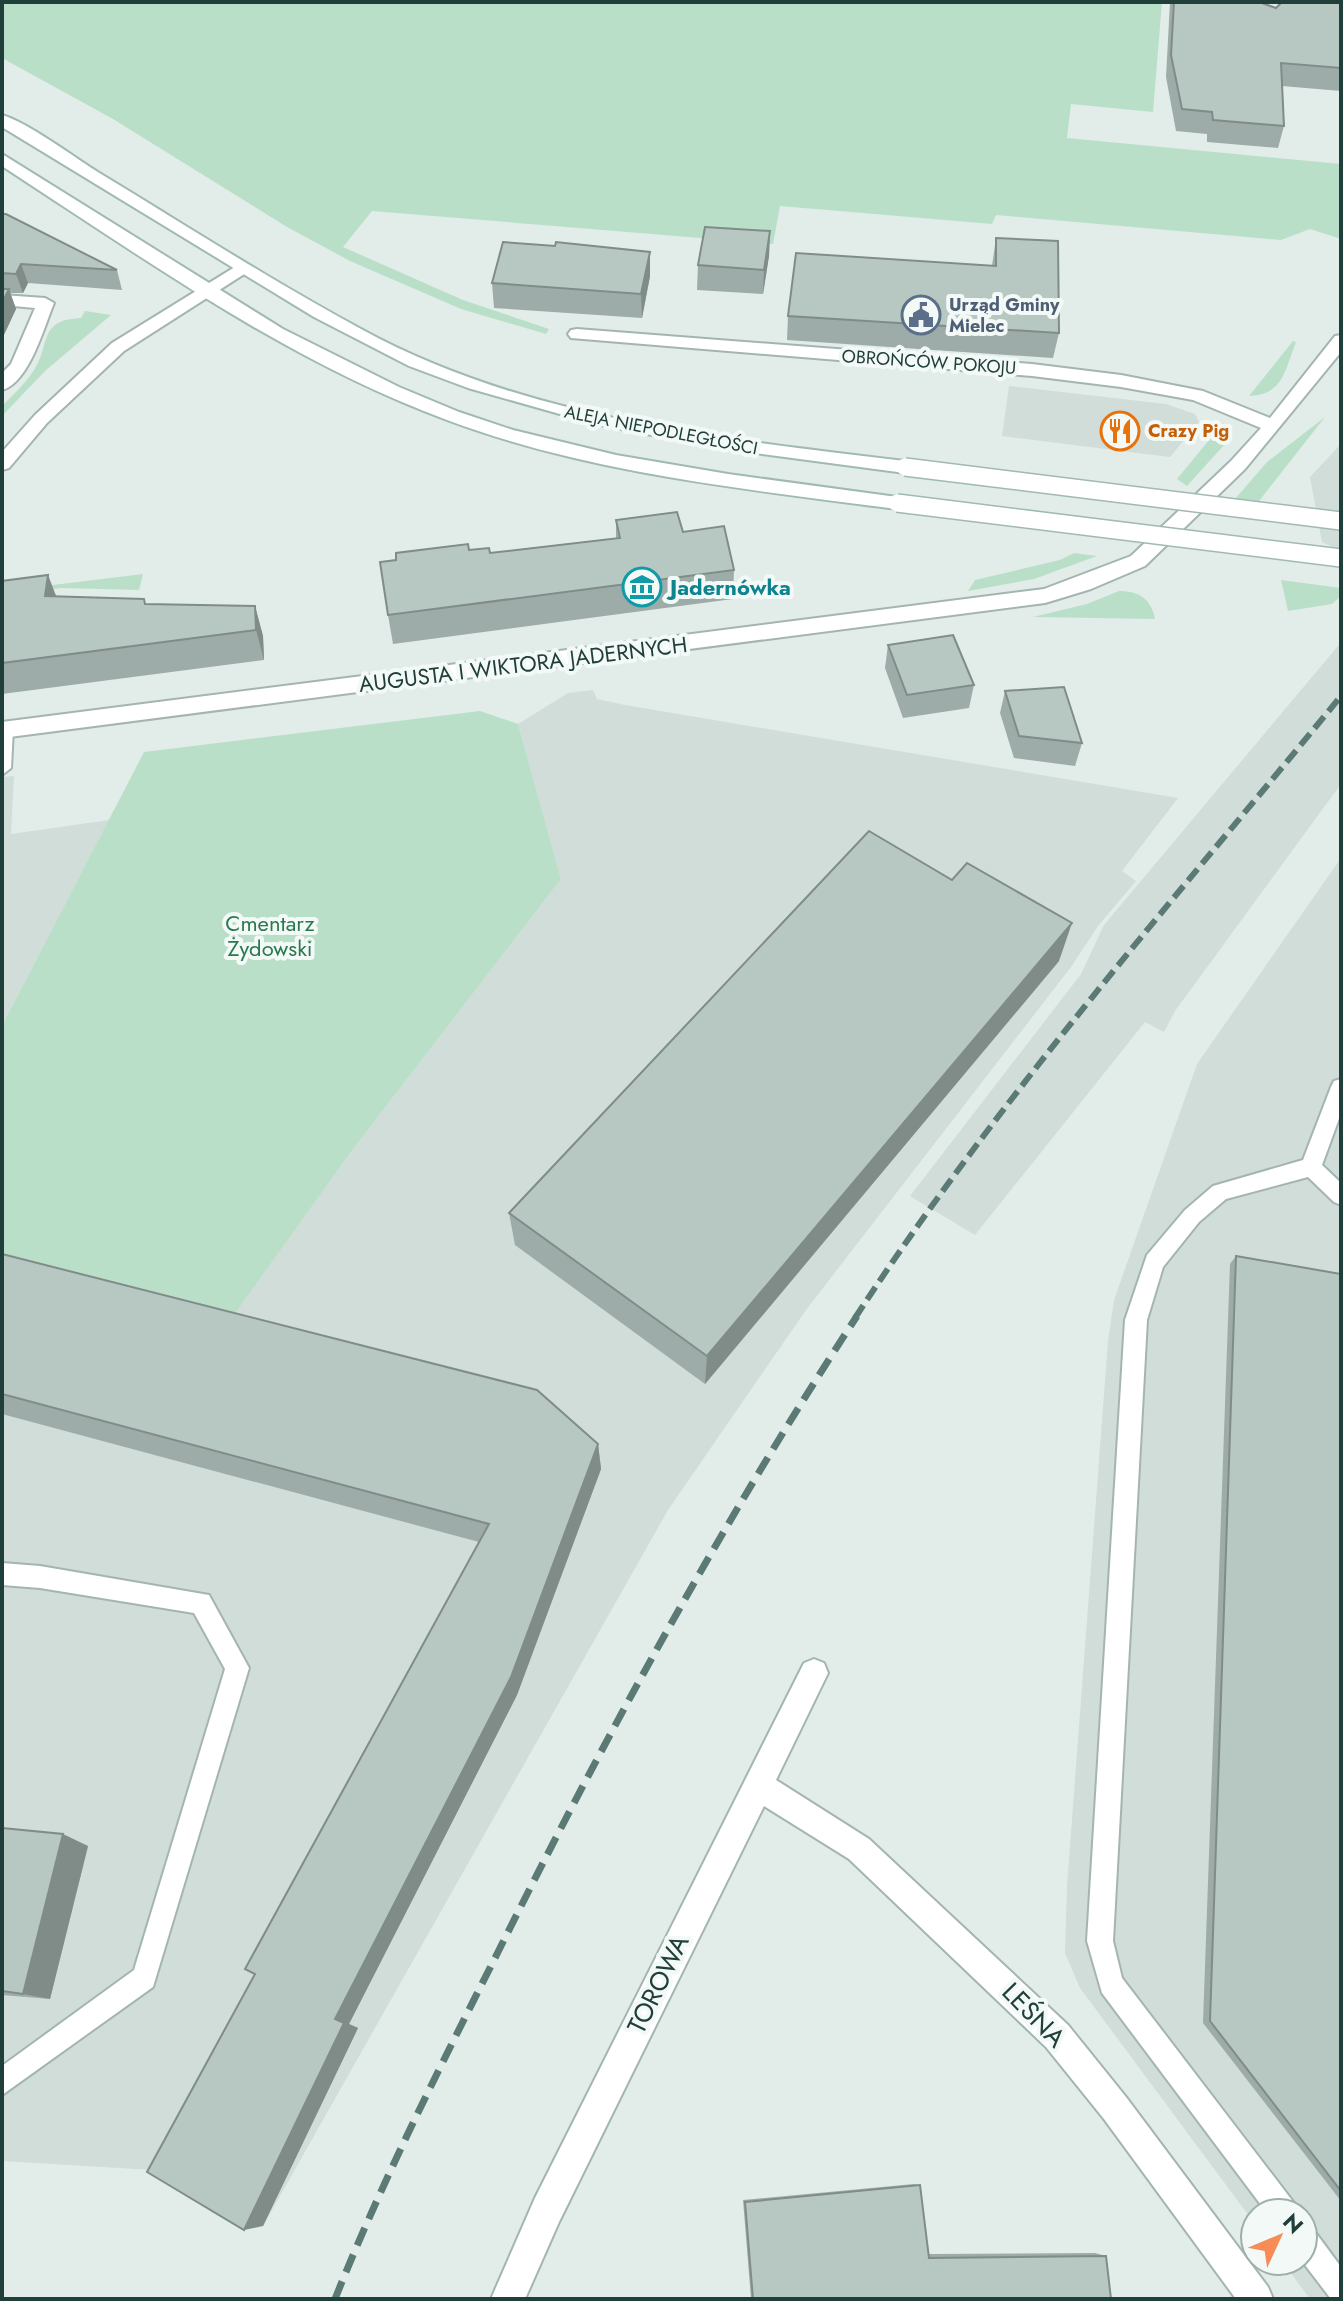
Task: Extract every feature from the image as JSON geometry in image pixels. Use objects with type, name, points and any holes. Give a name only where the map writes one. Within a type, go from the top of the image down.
[{"type":"street","name":"ALEJA NIEPODLEGŁOŚCI","points":[[2,120],[338,323],[412,361],[497,393],[575,416],[658,433],[1341,521]]},
{"type":"street","name":"ALEJA NIEPODLEGŁOŚCI","points":[[2,159],[310,351],[378,385],[454,416],[540,442],[708,478],[1341,558]]},
{"type":"street","points":[[2,464],[41,419],[118,347],[243,267]]},
{"type":"street","points":[[2,300],[45,303],[19,366],[2,384]]},
{"type":"street","name":"OBROŃCÓW POKOJU","points":[[577,334],[1032,370],[1121,381],[1197,395],[1273,426]]},
{"type":"street","name":"AUGUSTA I WIKTORA JADERNYCH","points":[[3,730],[1045,596],[1084,584],[1138,561],[1238,465],[1341,340]]},
{"type":"street","name":"TOROWA","points":[[508,2299],[547,2210],[814,1673]]},
{"type":"street","name":"LEŚNA","points":[[758,1786],[859,1849],[1057,2036],[1115,2108],[1256,2299]]},
{"type":"lane","points":[[2,768],[3,730]]},
{"type":"lane","points":[[1311,1167],[1341,1087]]},
{"type":"lane","points":[[1311,1167],[1341,1196]]},
{"type":"lane","points":[[1272,2197],[1111,1984],[1100,1941],[1136,1320],[1154,1262],[1192,1216],[1220,1192],[1311,1167]]},
{"type":"lane","points":[[2,1574],[40,1577],[201,1603],[237,1668],[144,1978],[2,2082]]},
{"type":"lane","points":[[1319,2260],[1341,2290]]},
{"type":"shaded area","points":[[1009,386],[1166,404],[1195,414],[1199,422],[1170,457],[1002,436]]},
{"type":"shaded area","points":[[1341,444],[1341,551],[1322,542],[1310,477]]},
{"type":"shaded area","points":[[1341,646],[1341,784],[1175,1011],[1164,1032],[1145,1022],[975,1235],[910,1196],[1081,974],[1104,925]]},
{"type":"shaded area","points":[[593,690],[597,699],[625,705],[1178,798],[1122,871],[1136,881],[1098,926],[1071,967],[806,1310],[668,1510],[263,2226],[170,2171],[2,2161],[2,1273],[223,1329],[350,1153],[561,879],[518,724],[568,693]]},
{"type":"shaded area","points":[[14,776],[11,834],[109,820],[2,1026],[2,777]]},
{"type":"shaded area","points":[[1341,858],[1341,2299],[1310,2299],[1294,2277],[1319,2277],[1319,2197],[1239,2197],[1239,2202],[1080,1988],[1065,1953],[1067,1886],[1108,1341],[1114,1300],[1197,1064]]},
{"type":"green space","points":[[2,2],[1162,2],[1153,112],[1071,104],[1067,138],[1341,164],[1341,239],[1310,229],[1281,240],[996,215],[992,224],[780,206],[773,244],[372,211],[343,247],[463,300],[549,329],[546,334],[461,309],[350,261],[287,227],[113,119],[2,58]]},
{"type":"green space","points":[[85,311],[111,315],[45,371],[2,416],[2,406],[38,363],[51,329],[67,320],[81,318]]},
{"type":"green space","points":[[1293,341],[1296,342],[1282,379],[1270,391],[1249,396]]},
{"type":"green space","points":[[1325,417],[1259,501],[1235,499],[1267,462]]},
{"type":"green space","points":[[1223,423],[1228,436],[1225,444],[1187,486],[1177,479]]},
{"type":"green space","points":[[1074,553],[1097,556],[1034,579],[968,591],[975,580],[1060,560]]},
{"type":"green space","points":[[143,574],[139,590],[61,588],[11,594],[12,590]]},
{"type":"green space","points":[[1281,580],[1341,588],[1341,596],[1332,604],[1288,611]]},
{"type":"green space","points":[[1119,591],[1132,593],[1147,601],[1155,619],[1033,617],[1087,604]]},
{"type":"green space","name":"Cmentarz Żydowski","points":[[480,711],[518,724],[561,879],[350,1153],[223,1330],[2,1273],[2,1026],[144,752]]},
{"type":"building","points":[[1174,2],[1259,2],[1276,8],[1282,2],[1341,2],[1341,68],[1281,63],[1284,126],[1213,120],[1212,112],[1182,109],[1171,55]]},
{"type":"building","points":[[2,214],[117,270],[21,264],[16,274],[2,273]]},
{"type":"building","points":[[705,227],[770,231],[764,270],[698,265]]},
{"type":"building","name":"Urząd Gminy Mielec","points":[[996,238],[1058,241],[1059,333],[788,316],[796,253],[996,266]]},
{"type":"building","points":[[503,242],[555,246],[556,242],[650,252],[641,294],[492,283]]},
{"type":"building","points":[[2,289],[9,289],[2,303]]},
{"type":"building","points":[[677,512],[683,532],[724,526],[734,570],[388,615],[380,562],[396,560],[396,553],[468,544],[469,550],[489,548],[490,553],[620,538],[616,520]]},
{"type":"building","points":[[48,575],[45,596],[144,599],[145,604],[255,606],[256,630],[2,663],[2,581]]},
{"type":"building","points":[[953,635],[974,685],[907,695],[888,645]]},
{"type":"building","points":[[1064,687],[1082,743],[1019,736],[1005,691]]},
{"type":"building","points":[[869,831],[952,880],[967,863],[1072,923],[707,1356],[509,1213]]},
{"type":"building","points":[[2,1254],[537,1390],[598,1444],[511,1677],[335,2019],[344,2023],[244,2230],[147,2172],[255,1974],[245,1969],[489,1524],[2,1394]]},
{"type":"building","points":[[1236,1256],[1341,1274],[1341,2191],[1210,2021]]},
{"type":"building","points":[[2,1828],[63,1834],[23,1994],[2,1991]]},
{"type":"building","points":[[920,2185],[929,2258],[1106,2256],[1111,2299],[753,2299],[745,2202]]},
{"type":"railway","points":[[855,1318],[910,1236],[1028,1078],[1341,696]]},
{"type":"railway","points":[[335,2299],[412,2125],[623,1710],[713,1550],[857,1316]]},
{"type":"place","name":"Urząd Gminy Mielec","points":[[921,315]]},
{"type":"place","name":"Crazy Pig","points":[[1120,431]]},
{"type":"place","name":"Jadernówka","points":[[642,587]]}]
